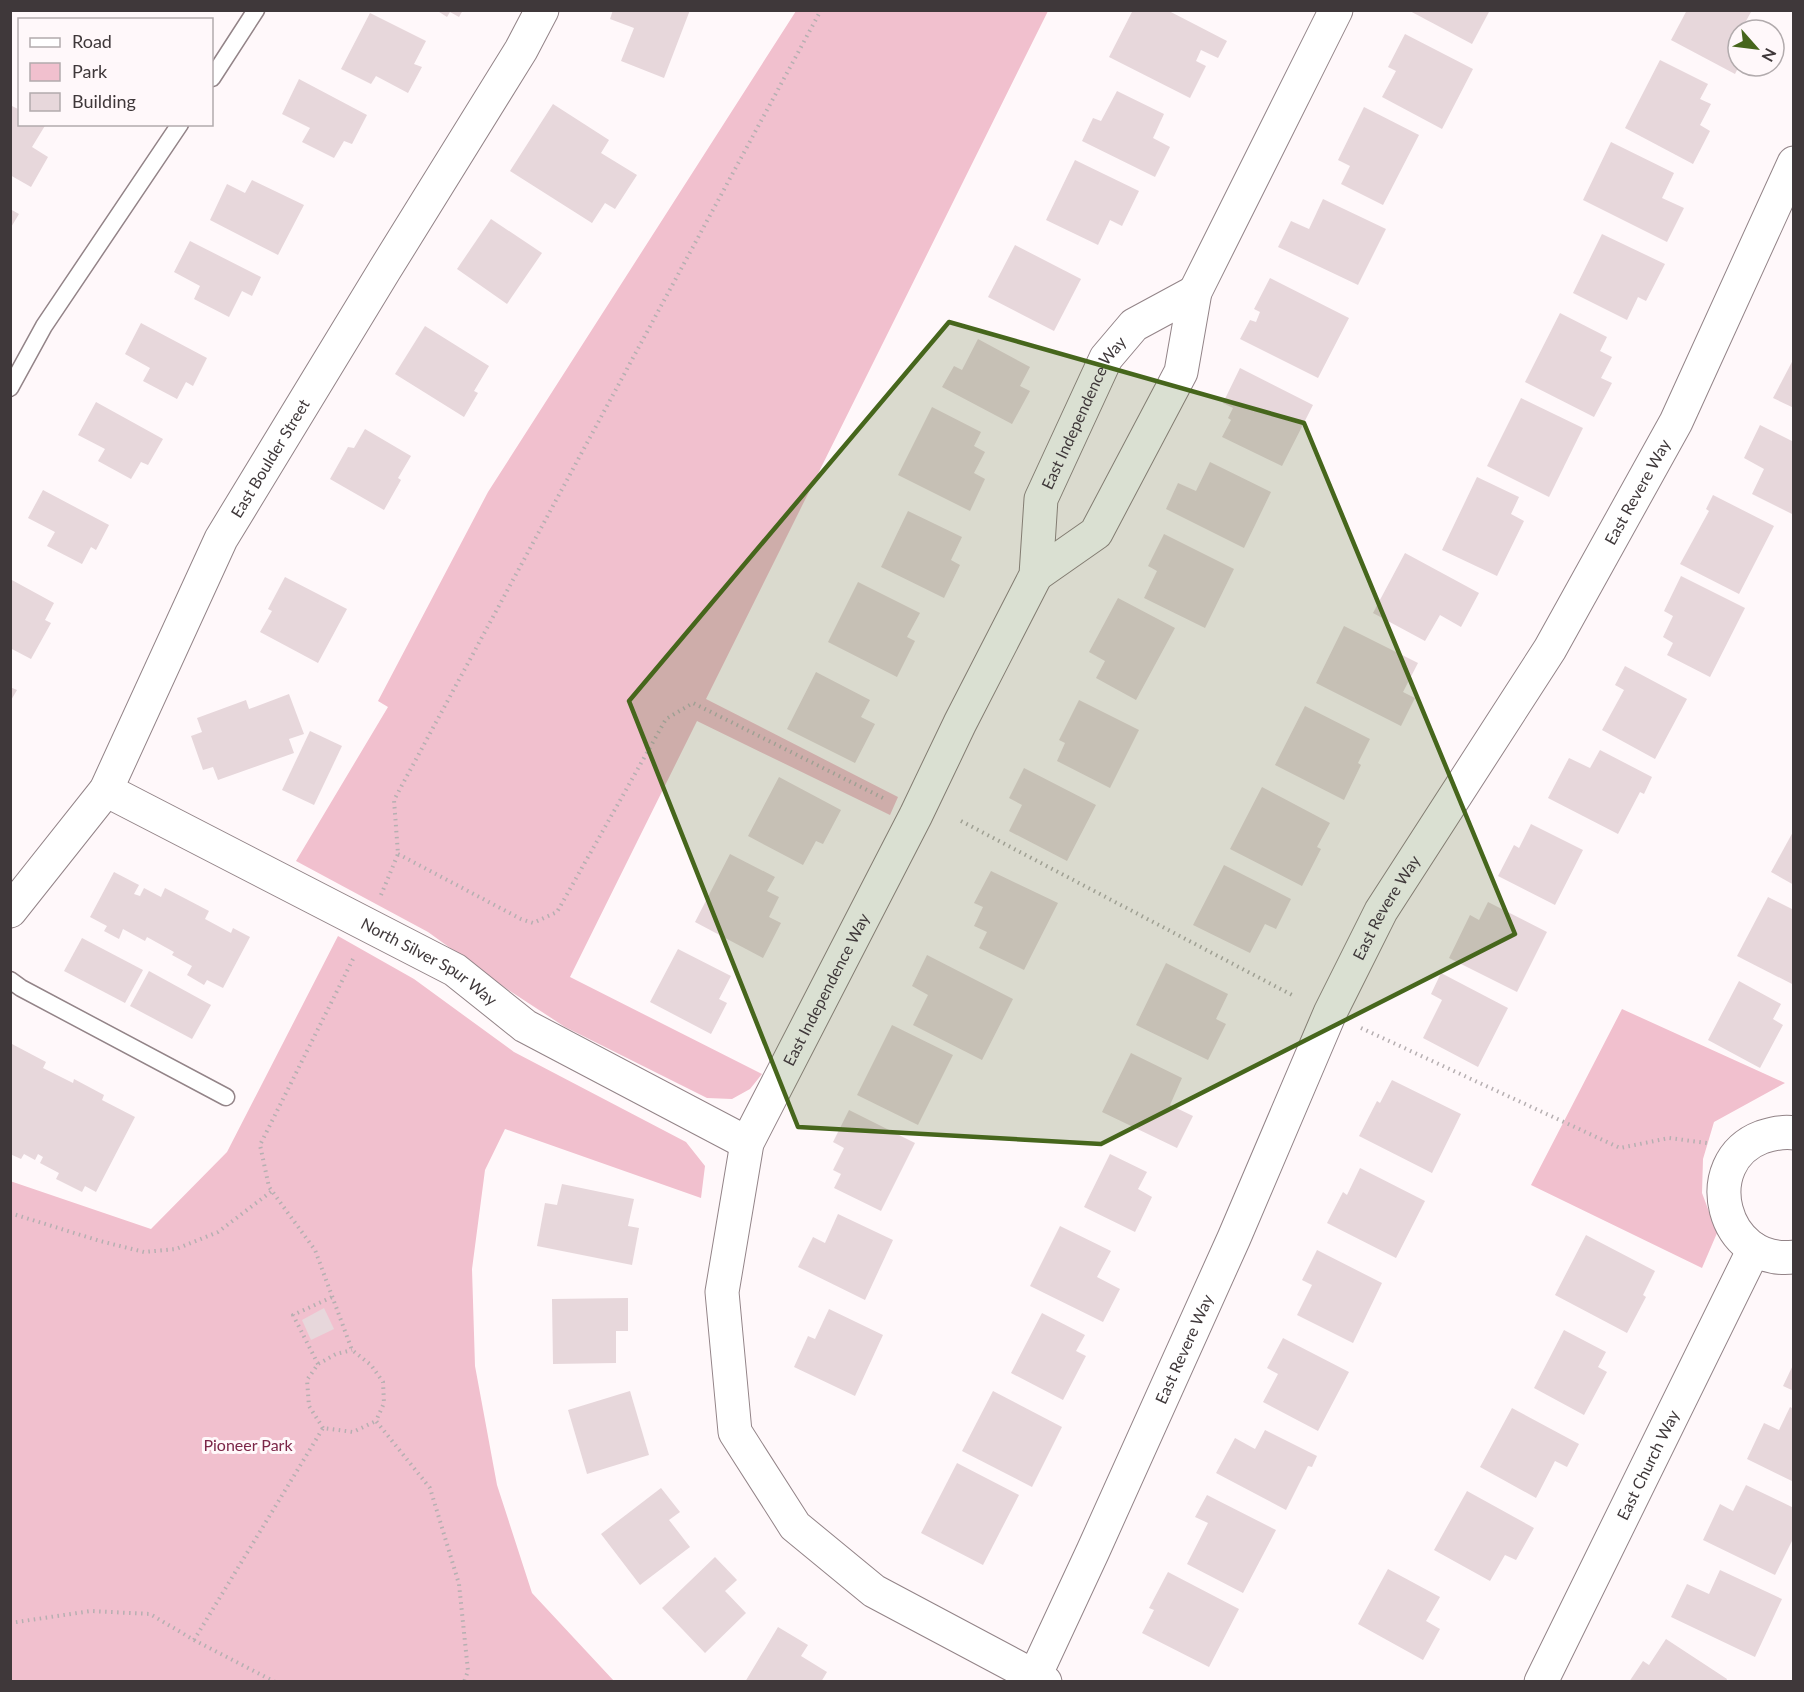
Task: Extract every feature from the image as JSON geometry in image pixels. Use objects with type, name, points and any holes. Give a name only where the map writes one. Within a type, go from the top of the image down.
[{"type":"street","name":"East Boulder Street","points":[[10,911],[106,790],[221,539],[521,50],[542,10]]},
{"type":"street","name":"East Independence Way","points":[[1036,575],[1096,533],[1181,372],[1195,292],[1335,10]]},
{"type":"street","name":"East Revere Way","points":[[1037,1680],[1234,1238],[1330,1013],[1370,932],[1381,911],[1550,649],[1676,422],[1794,163]]},
{"type":"street","name":"East Independence Way","points":[[1037,1680],[874,1591],[795,1526],[735,1432],[722,1292],[747,1143],[911,825],[1036,575],[1041,499],[1106,358],[1134,325],[1195,292]]},
{"type":"street","name":"North Silver Spur Way","points":[[106,790],[455,970],[525,1026],[747,1143]]},
{"type":"street","points":[[1794,1133],[1772,1134],[1756,1139],[1743,1148],[1726,1177],[1723,1193],[1725,1210],[1731,1225],[1741,1239],[1754,1249],[1769,1256],[1794,1257]]},
{"type":"street","name":"East Church Way","points":[[1541,1682],[1754,1249]]},
{"type":"lane","points":[[213,76],[256,10]]},
{"type":"lane","points":[[10,388],[44,326],[179,126]]},
{"type":"lane","points":[[10,980],[226,1097]]},
{"type":"path","points":[[381,896],[398,854],[394,800],[821,10]]},
{"type":"path","points":[[398,854],[521,919],[533,923],[557,912],[666,719],[693,703],[885,799]]},
{"type":"path","points":[[961,821],[1292,995]]},
{"type":"path","points":[[322,1428],[353,1432],[376,1421],[384,1403],[383,1382],[371,1365],[352,1350],[315,1250],[268,1187],[260,1145],[353,958]]},
{"type":"path","points":[[1360,1027],[1620,1148],[1669,1138],[1715,1144]]},
{"type":"path","points":[[10,1213],[144,1252],[176,1249],[218,1232],[272,1191]]},
{"type":"path","points":[[318,1364],[293,1315],[332,1297]]},
{"type":"path","points":[[322,1428],[309,1406],[307,1380],[318,1364],[336,1354],[352,1350]]},
{"type":"path","points":[[376,1421],[430,1488],[459,1584],[468,1671],[464,1682]]},
{"type":"path","points":[[194,1640],[322,1428]]},
{"type":"path","points":[[10,1623],[91,1611],[150,1614],[194,1640],[275,1682]]},
{"type":"highlighted area","points":[[949,322],[1304,423],[1515,934],[1101,1144],[798,1127],[629,701]]},
{"type":"green space","points":[[796,11],[1048,11],[706,699],[898,797],[890,815],[697,721],[570,977],[762,1074],[750,1089],[732,1099],[707,1098],[565,1027],[507,989],[428,932],[296,861],[388,707],[378,701],[488,492]]},
{"type":"green space","name":"Pioneer Park","points":[[338,936],[414,979],[514,1052],[686,1142],[705,1166],[701,1198],[505,1129],[485,1170],[472,1269],[475,1366],[497,1485],[532,1593],[614,1681],[11,1681],[10,1181],[151,1229],[227,1152]]},
{"type":"green space","points":[[1622,1009],[1785,1083],[1714,1122],[1703,1159],[1702,1193],[1717,1233],[1702,1268],[1531,1185]]},
{"type":"building","points":[[436,10],[463,10],[459,17],[450,12],[447,17]]},
{"type":"building","points":[[613,10],[690,10],[664,78],[621,61],[634,28],[610,19]]},
{"type":"building","points":[[1133,10],[1167,10],[1227,41],[1218,58],[1201,50],[1196,61],[1206,66],[1190,98],[1109,57]]},
{"type":"building","points":[[1408,10],[1490,10],[1472,44]]},
{"type":"building","points":[[1687,10],[1751,12],[1748,18],[1726,18],[1726,69],[1671,40]]},
{"type":"building","points":[[370,13],[426,41],[414,64],[422,67],[408,93],[376,76],[371,84],[341,69]]},
{"type":"building","points":[[1405,34],[1473,69],[1442,129],[1382,97],[1396,71],[1388,67]]},
{"type":"building","points":[[1660,60],[1708,84],[1700,99],[1711,104],[1700,125],[1710,131],[1693,164],[1625,128]]},
{"type":"building","points":[[299,79],[367,115],[352,144],[344,141],[334,158],[302,142],[310,128],[282,114]]},
{"type":"building","points":[[1117,91],[1164,114],[1153,138],[1170,147],[1155,177],[1082,141],[1093,118],[1101,121]]},
{"type":"building","points":[[553,104],[609,140],[601,153],[637,175],[615,209],[605,203],[592,223],[510,171]]},
{"type":"building","points":[[10,105],[18,109],[18,126],[45,126],[32,147],[48,157],[31,187],[10,175]]},
{"type":"building","points":[[1364,107],[1419,135],[1383,205],[1341,184],[1350,166],[1338,160]]},
{"type":"building","points":[[1611,142],[1674,173],[1662,198],[1684,208],[1667,242],[1583,200]]},
{"type":"building","points":[[1075,160],[1139,191],[1122,226],[1110,220],[1098,245],[1046,220]]},
{"type":"building","points":[[252,180],[304,205],[278,255],[210,220],[227,184],[245,193]]},
{"type":"building","points":[[1323,199],[1386,229],[1358,285],[1278,247],[1291,221],[1309,229]]},
{"type":"building","points":[[10,209],[19,214],[10,229]]},
{"type":"building","points":[[491,219],[542,253],[507,304],[457,269]]},
{"type":"building","points":[[1602,234],[1665,264],[1646,301],[1638,297],[1627,320],[1573,293]]},
{"type":"building","points":[[190,241],[261,277],[252,296],[242,291],[229,317],[194,299],[200,286],[174,272]]},
{"type":"building","points":[[1015,245],[1081,279],[1054,331],[988,297]]},
{"type":"building","points":[[1270,278],[1349,318],[1318,378],[1240,339],[1250,320],[1256,322],[1260,312],[1254,309]]},
{"type":"building","points":[[1560,313],[1607,337],[1600,351],[1612,357],[1601,378],[1612,383],[1594,417],[1525,382]]},
{"type":"building","points":[[141,323],[207,358],[193,386],[186,382],[177,399],[143,381],[150,368],[125,354]]},
{"type":"building","points":[[425,326],[489,366],[474,391],[478,393],[464,417],[395,374]]},
{"type":"building","points":[[978,339],[1030,367],[1020,386],[1030,391],[1012,424],[942,387],[954,366],[962,370]]},
{"type":"building","points":[[1794,358],[1794,408],[1773,398]]},
{"type":"building","points":[[1240,368],[1313,405],[1282,466],[1222,437],[1231,420],[1228,418],[1233,408],[1223,403]]},
{"type":"building","points":[[1521,398],[1583,428],[1549,497],[1487,466]]},
{"type":"building","points":[[96,402],[163,439],[148,465],[141,462],[131,479],[98,461],[105,449],[78,435]]},
{"type":"building","points":[[932,407],[981,432],[974,446],[985,452],[974,473],[985,479],[970,511],[898,475]]},
{"type":"building","points":[[1760,425],[1794,442],[1794,515],[1752,494],[1764,469],[1744,458]]},
{"type":"building","points":[[365,429],[411,456],[384,510],[330,479],[348,447],[354,448]]},
{"type":"building","points":[[1210,462],[1271,492],[1244,548],[1166,509],[1178,483],[1196,491]]},
{"type":"building","points":[[1477,477],[1519,497],[1511,514],[1524,521],[1497,576],[1442,550]]},
{"type":"building","points":[[43,490],[109,525],[96,550],[91,547],[82,564],[47,546],[55,532],[28,518]]},
{"type":"building","points":[[1713,495],[1774,526],[1739,594],[1680,564],[1709,511],[1706,509]]},
{"type":"building","points":[[908,511],[962,537],[951,560],[960,565],[944,598],[881,567]]},
{"type":"building","points":[[1164,534],[1234,569],[1205,628],[1144,598],[1157,571],[1148,566]]},
{"type":"building","points":[[1405,553],[1479,593],[1461,627],[1440,615],[1425,641],[1373,613]]},
{"type":"building","points":[[1681,576],[1745,608],[1710,677],[1667,655],[1673,643],[1663,637],[1673,616],[1664,611]]},
{"type":"building","points":[[285,577],[347,609],[318,663],[260,632],[272,611],[268,609]]},
{"type":"building","points":[[10,579],[54,603],[45,620],[51,623],[31,659],[10,648]]},
{"type":"building","points":[[858,582],[920,613],[907,637],[915,641],[897,677],[828,642]]},
{"type":"building","points":[[1118,598],[1175,628],[1136,700],[1096,678],[1105,661],[1089,652]]},
{"type":"building","points":[[1344,626],[1418,663],[1403,692],[1415,698],[1401,726],[1316,683]]},
{"type":"building","points":[[1625,666],[1687,699],[1655,759],[1602,730],[1624,690],[1615,685]]},
{"type":"building","points":[[816,672],[870,700],[861,717],[875,724],[855,763],[787,729]]},
{"type":"building","points":[[10,687],[17,690],[10,702]]},
{"type":"building","points":[[289,694],[304,734],[289,739],[294,753],[218,780],[213,767],[203,770],[191,736],[202,732],[197,718],[246,700],[249,709]]},
{"type":"building","points":[[1079,700],[1139,730],[1110,788],[1057,761],[1065,743],[1059,740]]},
{"type":"building","points":[[1305,706],[1370,739],[1358,763],[1361,765],[1344,800],[1275,765]]},
{"type":"building","points":[[310,731],[342,746],[314,805],[282,790]]},
{"type":"building","points":[[1600,750],[1652,777],[1644,794],[1640,792],[1618,834],[1548,798],[1569,758],[1590,768]]},
{"type":"building","points":[[1024,768],[1096,805],[1067,861],[1009,831],[1022,805],[1009,798]]},
{"type":"building","points":[[779,777],[841,810],[823,844],[816,841],[803,865],[748,836]]},
{"type":"building","points":[[1262,787],[1330,823],[1317,847],[1321,849],[1302,886],[1230,849]]},
{"type":"building","points":[[1531,824],[1583,850],[1555,905],[1498,876],[1514,845],[1519,848]]},
{"type":"building","points":[[1794,830],[1794,885],[1771,872]]},
{"type":"building","points":[[730,854],[775,877],[767,891],[779,897],[769,917],[781,923],[763,958],[695,922]]},
{"type":"building","points":[[1224,865],[1291,899],[1276,929],[1265,924],[1250,953],[1193,925]]},
{"type":"building","points":[[991,871],[1058,903],[1024,970],[979,948],[987,932],[974,926],[983,907],[974,903]]},
{"type":"building","points":[[114,872],[139,885],[134,894],[140,896],[144,888],[161,897],[165,888],[209,911],[205,919],[231,933],[233,928],[250,937],[223,988],[207,980],[204,985],[187,975],[192,966],[172,955],[174,952],[147,937],[145,941],[123,929],[119,939],[104,931],[107,926],[90,917]]},
{"type":"building","points":[[1768,897],[1794,910],[1794,985],[1737,956]]},
{"type":"building","points":[[1488,902],[1547,932],[1517,992],[1449,958],[1470,915],[1479,920]]},
{"type":"building","points":[[82,938],[143,970],[125,1003],[64,971]]},
{"type":"building","points":[[678,949],[731,976],[719,999],[727,1003],[711,1034],[650,1002]]},
{"type":"building","points":[[927,955],[1013,999],[982,1060],[913,1025],[928,995],[912,986]]},
{"type":"building","points":[[1166,963],[1228,994],[1216,1019],[1226,1024],[1208,1060],[1136,1025]]},
{"type":"building","points":[[149,971],[211,1005],[192,1039],[130,1006]]},
{"type":"building","points":[[1441,973],[1508,1008],[1478,1067],[1423,1038],[1442,1000],[1431,994]]},
{"type":"building","points":[[1739,981],[1781,1004],[1773,1019],[1783,1025],[1760,1068],[1708,1040]]},
{"type":"building","points":[[892,1025],[953,1055],[918,1125],[857,1095]]},
{"type":"building","points":[[12,1044],[46,1062],[43,1068],[73,1083],[74,1079],[104,1095],[102,1100],[135,1117],[96,1192],[85,1186],[82,1192],[56,1179],[59,1173],[40,1163],[43,1157],[38,1154],[35,1160],[24,1154],[21,1159],[10,1154]]},
{"type":"building","points":[[1131,1053],[1182,1078],[1170,1105],[1193,1116],[1177,1148],[1102,1112]]},
{"type":"building","points":[[1392,1080],[1461,1114],[1432,1173],[1359,1136],[1377,1101],[1380,1103]]},
{"type":"building","points":[[849,1110],[915,1143],[881,1211],[834,1188],[841,1174],[833,1170],[844,1148],[833,1142]]},
{"type":"building","points":[[1110,1154],[1147,1172],[1138,1189],[1152,1197],[1135,1232],[1084,1207]]},
{"type":"building","points":[[1360,1168],[1425,1201],[1396,1258],[1327,1223],[1343,1192],[1347,1195]]},
{"type":"building","points":[[562,1184],[634,1199],[628,1226],[639,1228],[632,1265],[537,1246],[545,1203],[557,1205]]},
{"type":"building","points":[[838,1214],[893,1240],[865,1300],[798,1267],[813,1237],[825,1243]]},
{"type":"building","points":[[1060,1226],[1111,1251],[1097,1277],[1120,1289],[1103,1322],[1030,1286]]},
{"type":"building","points":[[1586,1235],[1655,1271],[1643,1295],[1646,1297],[1627,1333],[1555,1295]]},
{"type":"building","points":[[1317,1250],[1382,1283],[1353,1343],[1297,1315],[1312,1285],[1302,1280]]},
{"type":"building","points":[[628,1298],[628,1331],[616,1331],[616,1363],[553,1364],[552,1299]]},
{"type":"building","points":[[324,1308],[334,1329],[311,1340],[302,1320]]},
{"type":"building","points":[[829,1309],[883,1335],[855,1396],[794,1367],[808,1336],[815,1339]]},
{"type":"building","points":[[1042,1313],[1085,1335],[1076,1351],[1086,1356],[1063,1400],[1011,1373]]},
{"type":"building","points":[[1564,1330],[1606,1352],[1598,1367],[1607,1372],[1584,1415],[1534,1388]]},
{"type":"building","points":[[1283,1338],[1349,1372],[1318,1431],[1263,1402],[1278,1374],[1267,1368]]},
{"type":"building","points":[[1794,1363],[1794,1391],[1783,1386]]},
{"type":"building","points":[[630,1391],[649,1455],[587,1474],[568,1410]]},
{"type":"building","points":[[993,1391],[1062,1427],[1032,1487],[962,1451]]},
{"type":"building","points":[[1790,1407],[1794,1409],[1794,1482],[1747,1459],[1764,1423],[1779,1430]]},
{"type":"building","points":[[1512,1408],[1579,1444],[1567,1467],[1555,1461],[1536,1498],[1480,1467]]},
{"type":"building","points":[[1265,1430],[1317,1456],[1312,1467],[1308,1466],[1286,1510],[1216,1473],[1235,1438],[1255,1449]]},
{"type":"building","points":[[957,1463],[1019,1495],[983,1565],[921,1533]]},
{"type":"building","points":[[1746,1485],[1794,1508],[1794,1537],[1775,1575],[1703,1540],[1720,1504],[1733,1511]]},
{"type":"building","points":[[661,1488],[680,1512],[669,1520],[690,1547],[640,1585],[601,1534]]},
{"type":"building","points":[[1467,1491],[1534,1528],[1516,1560],[1505,1555],[1490,1581],[1434,1550]]},
{"type":"building","points":[[1207,1495],[1276,1530],[1243,1593],[1187,1564],[1208,1523],[1195,1517]]},
{"type":"building","points":[[715,1557],[737,1580],[725,1591],[746,1613],[705,1653],[662,1608]]},
{"type":"building","points":[[1388,1569],[1440,1597],[1426,1621],[1440,1629],[1423,1660],[1358,1624]]},
{"type":"building","points":[[1720,1570],[1782,1599],[1755,1657],[1671,1617],[1687,1584],[1709,1594]]},
{"type":"building","points":[[1168,1572],[1239,1609],[1209,1667],[1142,1633],[1154,1610],[1149,1608]]},
{"type":"building","points":[[778,1627],[808,1645],[801,1656],[827,1672],[821,1682],[745,1682]]},
{"type":"building","points":[[1666,1639],[1727,1679],[1726,1682],[1629,1682],[1643,1661],[1649,1665]]}]
